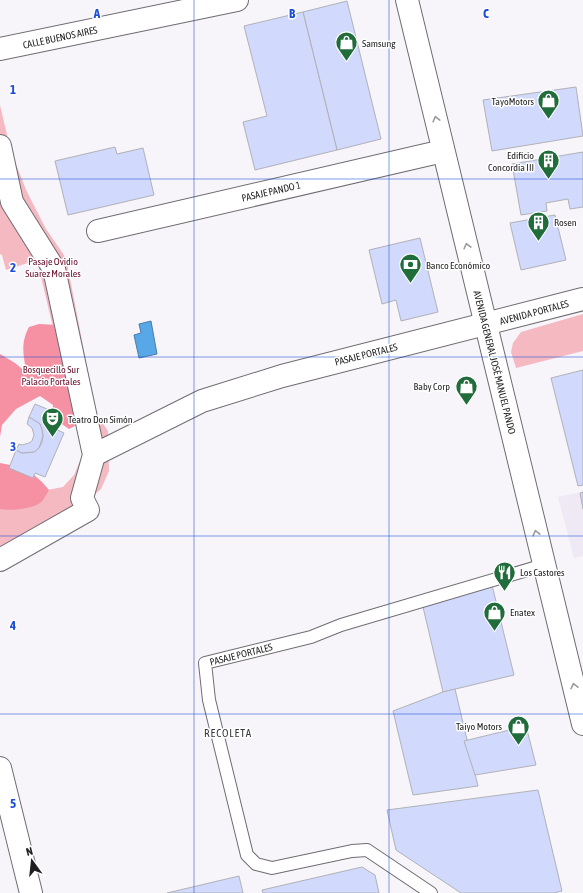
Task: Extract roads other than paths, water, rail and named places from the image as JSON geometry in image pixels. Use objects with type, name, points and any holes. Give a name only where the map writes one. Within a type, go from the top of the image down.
[{"type":"street","name":"CALLE BUENOS AIRES","points":[[0,49],[182,6],[237,0]]},
{"type":"street","name":"AVENIDA GENERAL JOSÉ MANUEL PANDO","points":[[407,0],[583,724]]},
{"type":"street","points":[[0,146],[12,202],[54,268],[94,455],[82,498],[88,510],[0,560]]},
{"type":"street","name":"PASAJE PANDO 1","points":[[98,231],[443,151]]},
{"type":"street","name":"AVENIDA PORTALES","points":[[485,325],[583,299]]},
{"type":"street","name":"PASAJE PORTALES","points":[[94,455],[202,401],[282,376],[485,325]]},
{"type":"street","points":[[0,768],[31,893]]},
{"type":"lane","name":"PASAJE PORTALES","points":[[431,893],[367,850],[352,851],[272,868],[256,864],[247,855],[209,700],[206,663],[311,637],[341,625],[544,565]]},
{"type":"water","points":[[151,321],[157,354],[139,358],[134,335],[141,333],[139,324]]},
{"type":"place","name":"Samsung","points":[[347,62]]},
{"type":"place","name":"TayoMotors","points":[[549,120]]},
{"type":"place","name":"Edificio Concordia III","points":[[549,180]]},
{"type":"place","name":"Rosen","points":[[538,242]]},
{"type":"place","name":"Banco Económico","points":[[411,284]]},
{"type":"place","name":"Baby Corp","points":[[466,406]]},
{"type":"place","name":"Teatro Don Simón","points":[[52,438]]},
{"type":"place","name":"Los Castores","points":[[505,592]]},
{"type":"place","name":"Enatex","points":[[494,632]]},
{"type":"place","name":"Taiyo Motors","points":[[518,746]]},
{"type":"district","name":"RECOLETA","points":[[228,733]]},
{"type":"park label","name":"Pasaje Ovidio Suarez Morales","points":[[53,266]]},
{"type":"park label","name":"Bosquecillo Sur Palacio Portales","points":[[51,374]]}]
